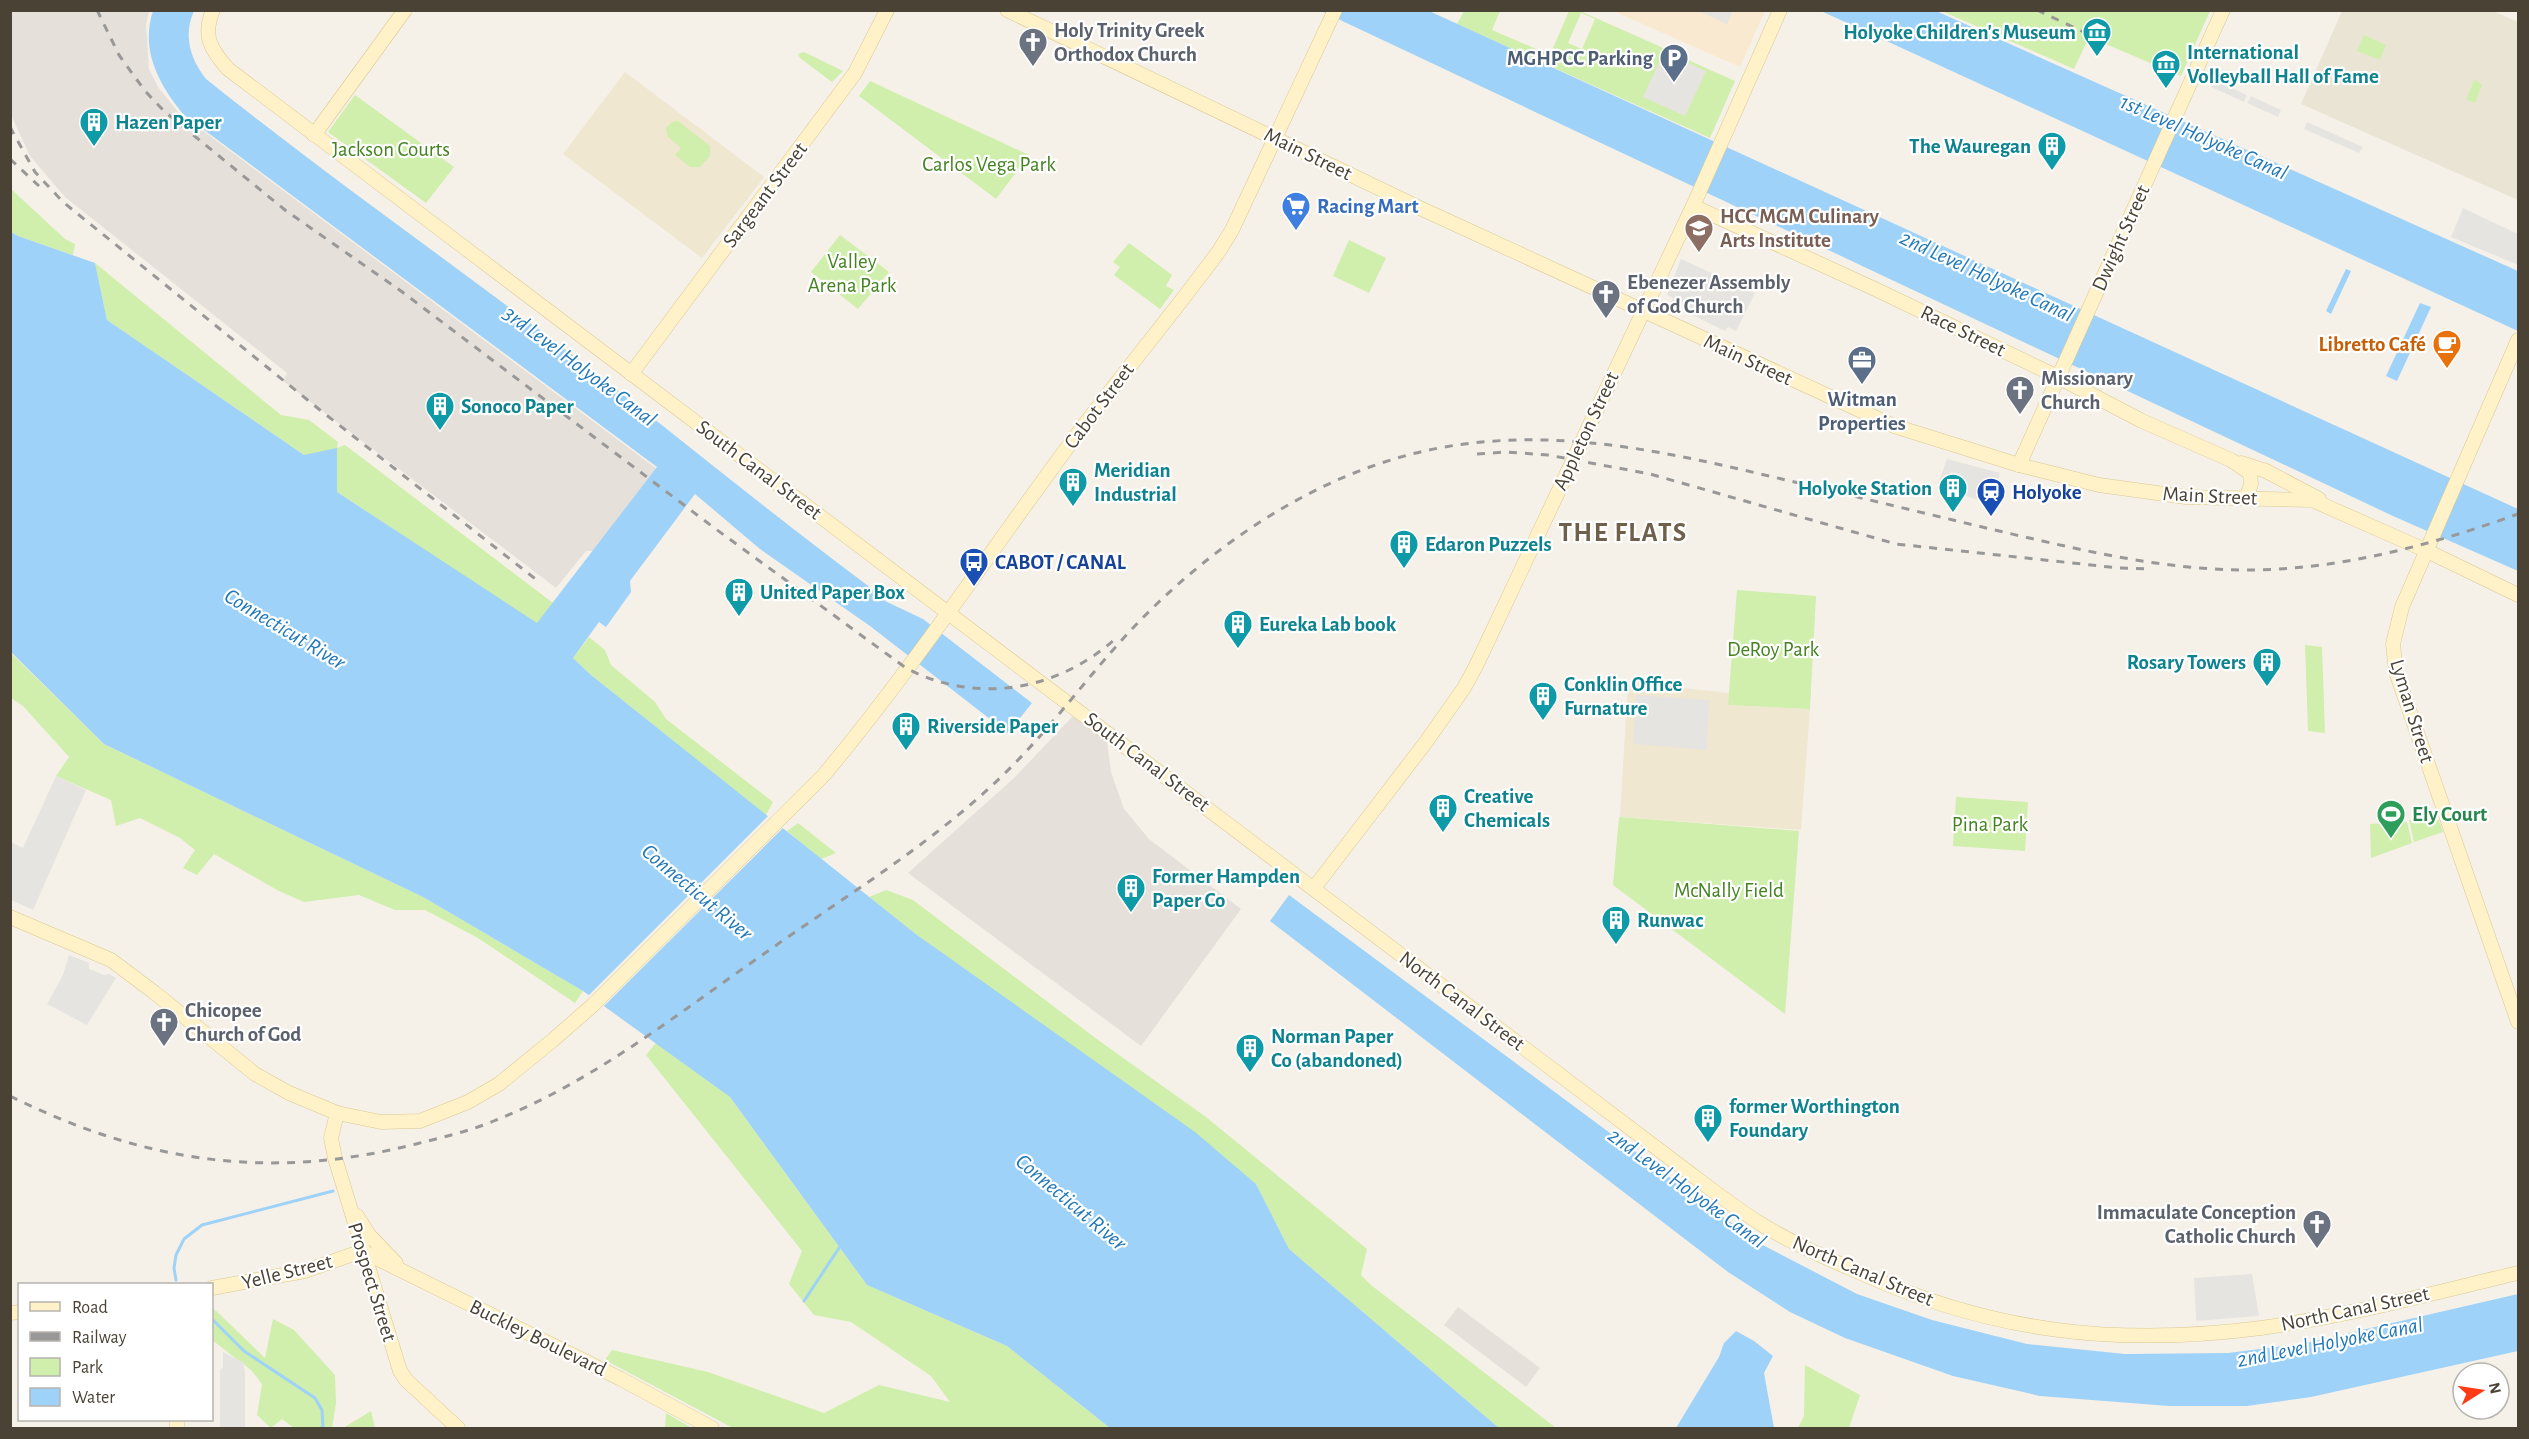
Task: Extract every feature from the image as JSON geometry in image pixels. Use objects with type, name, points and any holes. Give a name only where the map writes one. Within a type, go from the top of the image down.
[{"type":"street","name":"South Canal Street","points":[[213,10],[208,21],[209,40],[212,51],[228,69],[789,494],[946,616],[1314,888]]},
{"type":"street","points":[[314,135],[405,10]]},
{"type":"street","name":"Sargeant Street","points":[[631,374],[855,73],[887,10]]},
{"type":"street","name":"Main Street","points":[[1007,10],[1422,209],[1894,426],[2019,465],[2099,485],[2186,497],[2306,499],[2428,543],[2518,595]]},
{"type":"street","name":"Cabot Street","points":[[10,917],[111,960],[255,1074],[289,1093],[337,1113],[381,1122],[420,1121],[468,1102],[499,1084],[593,1005],[823,776],[946,616],[1093,412],[1219,251],[1232,230],[1335,10]]},
{"type":"street","name":"Appleton Street","points":[[1314,888],[1426,742],[1464,688],[1693,206],[1780,10]]},
{"type":"street","name":"Dwight Street","points":[[2019,465],[2223,10]]},
{"type":"street","name":"Race Street","points":[[1693,206],[2061,372],[2142,421],[2231,460],[2266,471],[2333,508]]},
{"type":"street","name":"Lyman Street","points":[[2518,340],[2428,543],[2397,623],[2393,645],[2396,672],[2518,1022]]},
{"type":"street","name":"Race Street","points":[[2231,460],[2250,473],[2251,484],[2246,499]]},
{"type":"street","name":"North Canal Street","points":[[1314,888],[1752,1218],[1822,1258],[1891,1288],[1931,1302],[2018,1324],[2066,1332],[2154,1336],[2260,1328],[2308,1320],[2518,1273]]},
{"type":"street","name":"Prospect Street","points":[[337,1113],[331,1138],[362,1251],[400,1371],[406,1380],[458,1428]]},
{"type":"street","points":[[347,1200],[369,1235],[408,1275]]},
{"type":"street","name":"Buckley Boulevard","points":[[362,1251],[621,1379],[712,1428]]},
{"type":"street","name":"Yelle Street","points":[[213,1288],[305,1271],[362,1251]]},
{"type":"shaded area","points":[[1702,10],[1733,11],[1727,24],[1701,12]]},
{"type":"shaded area","points":[[10,11],[149,11],[146,24],[149,69],[158,87],[178,112],[657,469],[600,551],[586,551],[556,588],[283,381],[287,373],[65,197],[30,156],[11,115]]},
{"type":"shaded area","points":[[1613,11],[1765,11],[1740,67]]},
{"type":"shaded area","points":[[2342,11],[2493,11],[2518,22],[2518,200],[2301,104]]},
{"type":"shaded area","name":"MGHPCC Parking","points":[[1664,52],[1706,71],[1685,116],[1643,97]]},
{"type":"shaded area","points":[[625,72],[764,177],[702,258],[563,154]]},
{"type":"shaded area","points":[[2214,80],[2247,95],[2244,102],[2211,87]]},
{"type":"shaded area","points":[[2251,96],[2281,110],[2278,117],[2247,103]]},
{"type":"shaded area","points":[[2307,122],[2363,147],[2359,153],[2304,129]]},
{"type":"shaded area","points":[[2463,208],[2518,234],[2518,265],[2451,237]]},
{"type":"shaded area","points":[[1681,259],[1755,293],[1736,331],[1728,327],[1725,331],[1670,304],[1673,298],[1667,295]]},
{"type":"shaded area","points":[[1947,459],[2000,473],[1992,504],[1966,496],[1955,489],[1953,496],[1943,493],[1945,486],[1938,484]]},
{"type":"shaded area","points":[[1628,682],[1729,693],[1728,705],[1810,709],[1801,830],[1620,817]]},
{"type":"shaded area","points":[[1636,695],[1709,700],[1707,750],[1633,744]]},
{"type":"shaded area","points":[[1073,716],[1107,742],[1111,772],[1124,809],[1149,839],[1241,909],[1141,1046],[908,873],[1014,778]]},
{"type":"shaded area","points":[[56,776],[86,790],[33,910],[11,900],[11,842],[23,848]]},
{"type":"shaded area","points":[[69,955],[89,963],[89,969],[116,978],[87,1025],[47,1004],[63,975]]},
{"type":"shaded area","points":[[2252,1274],[2259,1316],[2196,1321],[2194,1278]]},
{"type":"shaded area","points":[[1458,1307],[1540,1368],[1526,1387],[1444,1325]]},
{"type":"shaded area","points":[[223,1352],[243,1362],[245,1428],[220,1428],[220,1369],[223,1368]]},
{"type":"green space","points":[[2210,10],[2181,76],[2089,37],[2074,69],[1942,11]]},
{"type":"green space","points":[[1464,11],[1500,11],[1492,30],[1550,55],[1569,11],[1580,11],[1670,51],[1668,54],[1705,71],[1678,58],[1679,56],[1735,81],[1710,138],[1457,24]],"holes":[[[1581,13],[1595,19],[1582,49],[1568,43]]]},
{"type":"green space","points":[[2364,35],[2386,45],[2380,60],[2357,51]]},
{"type":"green space","points":[[804,52],[843,71],[832,82],[800,58],[798,54]]},
{"type":"green space","points":[[2475,79],[2482,85],[2475,103],[2466,99]]},
{"type":"green space","name":"Carlos Vega Park","points":[[870,81],[1029,155],[996,199],[859,96]]},
{"type":"green space","name":"Jackson Courts","points":[[355,95],[454,167],[426,203],[328,132]]},
{"type":"green space","points":[[678,121],[710,146],[710,156],[700,167],[690,167],[675,155],[681,148],[668,137],[666,128],[672,122]]},
{"type":"green space","points":[[10,188],[65,239],[75,244],[73,255],[18,236],[11,231]]},
{"type":"green space","name":"Valley Arena Park","points":[[840,235],[889,272],[858,309],[811,272]]},
{"type":"green space","points":[[1349,240],[1386,258],[1369,293],[1333,276]]},
{"type":"green space","points":[[1129,243],[1172,275],[1166,286],[1174,290],[1160,309],[1114,275],[1120,267],[1113,262]]},
{"type":"green space","points":[[95,263],[281,415],[309,420],[338,442],[337,448],[345,445],[553,603],[537,624],[337,492],[304,455],[107,320]]},
{"type":"green space","name":"DeRoy Park","points":[[1737,590],[1816,596],[1810,709],[1728,705]]},
{"type":"green space","points":[[589,637],[605,650],[611,665],[655,702],[666,719],[773,802],[766,815],[591,675],[573,658]]},
{"type":"green space","points":[[2305,645],[2322,647],[2325,733],[2308,731]]},
{"type":"green space","points":[[10,652],[104,744],[423,897],[583,991],[575,1003],[478,938],[425,910],[395,910],[359,895],[304,902],[277,890],[214,854],[197,875],[183,868],[195,850],[180,838],[140,818],[116,826],[111,800],[56,776],[69,757],[23,706],[11,698]]},
{"type":"green space","name":"Pina Park","points":[[1956,797],[2028,802],[2025,851],[1953,846]]},
{"type":"green space","name":"McNally Field","points":[[1619,817],[1799,831],[1785,1014],[1613,885]]},
{"type":"green space","points":[[2409,820],[2439,820],[2443,832],[2414,842]]},
{"type":"green space","name":"Ely Court","points":[[2407,822],[2412,843],[2371,858],[2370,824]]},
{"type":"green space","points":[[798,823],[836,853],[821,859],[787,831]]},
{"type":"green space","points":[[886,890],[913,900],[1098,1040],[1206,1117],[1367,1249],[1361,1275],[1371,1285],[1556,1428],[1499,1428],[1289,1249],[1256,1184],[917,935],[869,897]]},
{"type":"green space","points":[[656,1043],[730,1097],[867,1285],[1007,1346],[1110,1428],[733,1428],[605,1360],[612,1350],[708,1372],[824,1413],[879,1385],[950,1402],[931,1376],[851,1322],[814,1315],[789,1284],[802,1251],[646,1055]]},
{"type":"green space","points":[[213,1308],[265,1358],[273,1319],[294,1330],[335,1375],[336,1403],[332,1428],[294,1428],[282,1419],[271,1428],[257,1415],[262,1384],[251,1370],[213,1341]]},
{"type":"green space","points":[[1805,1365],[1860,1395],[1849,1428],[1798,1428],[1804,1416]]},
{"type":"green space","points":[[371,1411],[375,1428],[343,1428]]},
{"type":"green space","points":[[666,1413],[692,1428],[665,1428]]},
{"type":"water","points":[[153,11],[194,11],[189,29],[190,46],[192,55],[206,79],[557,343],[885,601],[923,619],[1032,703],[1008,733],[870,626],[760,549],[695,494],[630,581],[631,592],[606,627],[599,622],[573,658],[591,675],[917,935],[1195,1132],[1256,1184],[1289,1249],[1499,1428],[1110,1428],[1007,1346],[867,1285],[730,1097],[583,991],[423,897],[104,744],[11,652],[10,231],[18,236],[95,263],[107,320],[304,455],[337,448],[337,492],[537,623],[657,467],[184,115],[167,92],[154,66],[149,39]]},
{"type":"water","name":"2nd Level Holyoke Canal","points":[[1321,11],[1429,11],[2518,509],[2518,571],[2393,516]]},
{"type":"water","name":"1st Level Holyoke Canal","points":[[1821,11],[1936,11],[2518,271],[2518,331]]},
{"type":"water","points":[[2346,269],[2351,271],[2331,314],[2326,311]]},
{"type":"water","points":[[2420,303],[2431,307],[2397,381],[2386,376]]},
{"type":"water","name":"2nd Level Holyoke Canal","points":[[1289,895],[1757,1242],[1857,1294],[1932,1320],[2027,1344],[2125,1354],[2228,1353],[2301,1344],[2518,1294],[2518,1351],[2473,1361],[2451,1361],[2451,1366],[2311,1397],[2247,1406],[2169,1406],[2040,1396],[1953,1376],[1845,1338],[1790,1312],[1728,1272],[1270,921]]},
{"type":"water","points":[[1736,1331],[1773,1356],[1764,1373],[1774,1428],[1676,1428],[1719,1357],[1724,1343]]},
{"type":"pier","points":[[770,814],[785,826],[602,1008],[587,997]]},
{"type":"waterway","points":[[176,1280],[174,1268],[176,1255],[184,1239],[202,1225],[333,1191]]},
{"type":"waterway","points":[[804,1301],[841,1245]]},
{"type":"waterway","points":[[213,1320],[244,1351],[315,1398],[322,1410],[323,1428],[321,1428]]},
{"type":"railway","points":[[97,10],[119,55],[145,91],[164,111],[285,210],[401,291],[713,527],[906,668],[933,680],[960,686],[988,689],[1015,687],[1042,681],[1068,671],[1092,657],[1115,639]]},
{"type":"railway","points":[[2037,10],[2092,36]]},
{"type":"railway","points":[[10,127],[35,172],[63,202],[320,410],[538,581]]},
{"type":"railway","points":[[10,159],[39,186]]},
{"type":"railway","points":[[10,1096],[60,1119],[110,1137],[159,1150],[209,1159],[259,1163],[310,1162],[362,1155],[416,1144],[457,1134],[533,1104],[568,1086],[636,1043],[889,868],[947,824],[1019,759],[1131,630],[1163,598],[1233,540],[1271,515],[1352,474],[1395,459],[1439,448],[1481,442],[1522,440],[1605,444],[1646,450],[1728,466],[2091,552],[2153,563],[2216,569],[2282,569],[2316,566],[2385,554],[2452,536],[2518,514]]},
{"type":"railway","points":[[1477,454],[1506,452],[1548,455],[1650,474],[1896,544],[2119,568],[2150,569]]},
{"type":"place","name":"Holyoke Children's Museum","points":[[2097,58]]},
{"type":"place","name":"Holy Trinity Greek Orthodox Church","points":[[1033,68]]},
{"type":"place","name":"MGHPCC Parking","points":[[1674,84]]},
{"type":"place","name":"International Volleyball Hall of Fame","points":[[2166,90]]},
{"type":"place","name":"Hazen Paper","points":[[94,148]]},
{"type":"place","name":"The Wauregan","points":[[2052,172]]},
{"type":"place","name":"Racing Mart","points":[[1296,232]]},
{"type":"place","name":"HCC MGM Culinary Arts Institute","points":[[1699,254]]},
{"type":"place","name":"Ebenezer Assembly of God Church","points":[[1606,320]]},
{"type":"place","name":"Libretto Café","points":[[2447,370]]},
{"type":"place","name":"Witman Properties","points":[[1862,386]]},
{"type":"place","name":"Missionary Church","points":[[2020,416]]},
{"type":"place","name":"Sonoco Paper","points":[[440,432]]},
{"type":"place","name":"Meridian Industrial","points":[[1073,508]]},
{"type":"place","name":"Holyoke Station","points":[[1953,514]]},
{"type":"place","name":"Holyoke","points":[[1991,518]]},
{"type":"place","name":"Edaron Puzzels","points":[[1404,570]]},
{"type":"place","name":"CABOT / CANAL","points":[[974,588]]},
{"type":"place","name":"United Paper Box","points":[[739,618]]},
{"type":"place","name":"Eureka Lab book","points":[[1238,650]]},
{"type":"place","name":"Rosary Towers","points":[[2267,688]]},
{"type":"place","name":"Conklin Office Furnature","points":[[1543,722]]},
{"type":"place","name":"Riverside Paper","points":[[906,752]]},
{"type":"place","name":"Creative Chemicals","points":[[1443,834]]},
{"type":"place","name":"Ely Court","points":[[2391,840]]},
{"type":"place","name":"Former Hampden Paper Co","points":[[1131,914]]},
{"type":"place","name":"Runwac","points":[[1616,946]]},
{"type":"place","name":"Chicopee Church of God","points":[[164,1048]]},
{"type":"place","name":"Norman Paper Co (abandoned)","points":[[1250,1074]]},
{"type":"place","name":"former Worthington Foundary","points":[[1708,1144]]},
{"type":"place","name":"Immaculate Conception Catholic Church","points":[[2317,1250]]},
{"type":"district","name":"THE FLATS","points":[[1623,532]]},
{"type":"water label","name":"3rd Level Holyoke Canal","points":[[580,366]]},
{"type":"water label","name":"Connecticut River","points":[[285,629]]},
{"type":"water label","name":"Connecticut River","points":[[697,892]]},
{"type":"water label","name":"Connecticut River","points":[[1071,1202]]}]
